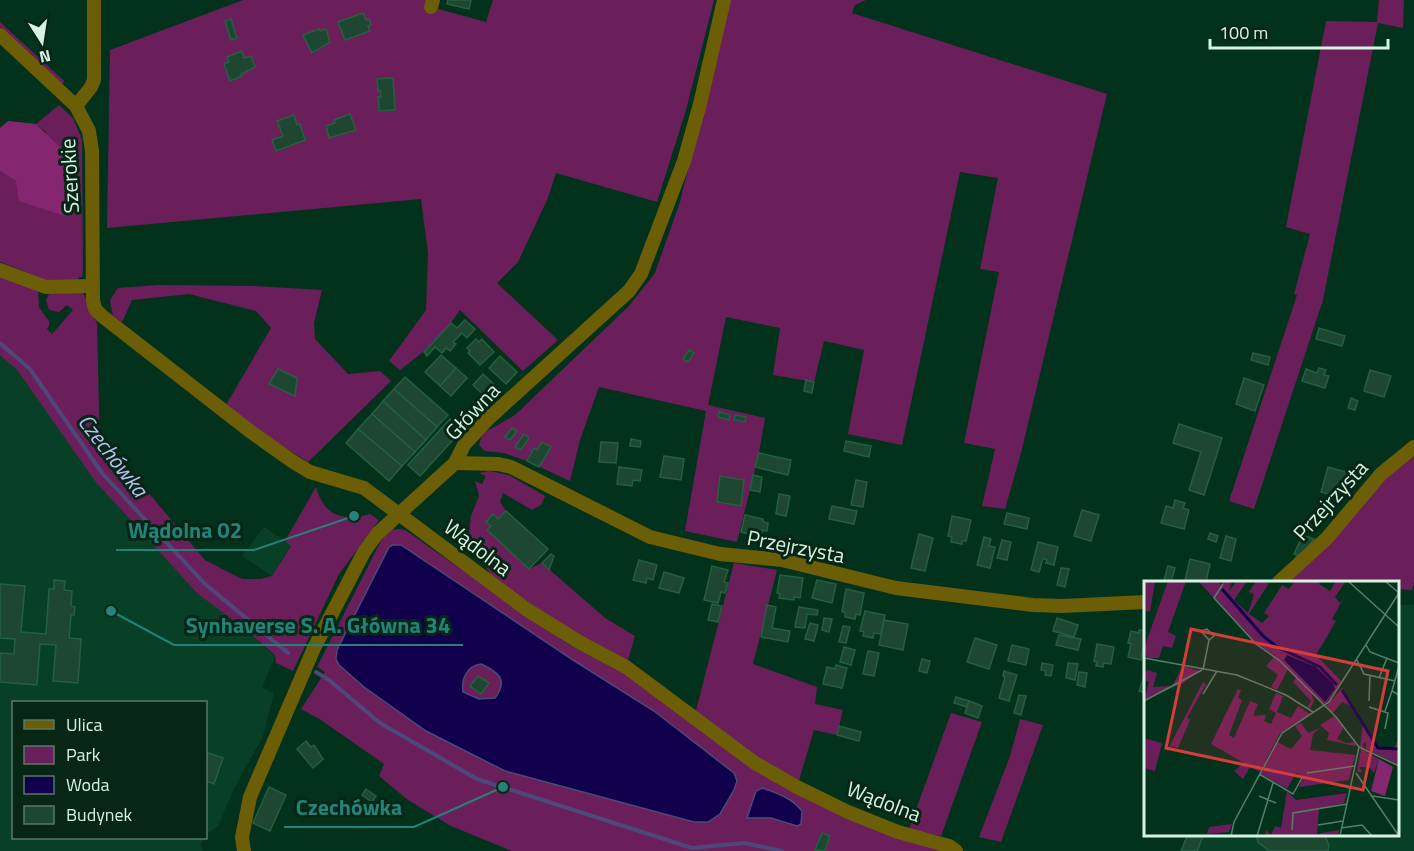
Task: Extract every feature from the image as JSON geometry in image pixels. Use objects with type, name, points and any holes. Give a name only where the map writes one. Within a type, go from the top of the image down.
[{"type":"street","points":[[0,35],[76,106],[94,80],[94,0]]},
{"type":"street","name":"Główna","points":[[244,851],[242,837],[250,796],[314,648],[364,552],[377,534],[398,513],[421,496],[455,463],[464,445],[488,419],[629,291],[641,274],[684,161],[724,0]]},
{"type":"street","name":"Szerokie","points":[[76,106],[89,131],[92,151],[92,286]]},
{"type":"street","points":[[0,270],[46,287],[92,286]]},
{"type":"street","name":"Wądolna","points":[[92,286],[93,304],[98,312],[251,432],[310,472],[364,488],[526,609],[579,642],[626,667],[755,763],[848,812],[898,832],[949,846],[956,851]]},
{"type":"street","name":"Przejrzysta","points":[[1280,581],[1327,538],[1381,474],[1414,447]]},
{"type":"street","name":"Przejrzysta","points":[[455,463],[498,464],[511,467],[650,537],[720,554],[783,560],[896,588],[1033,605],[1144,603]]},
{"type":"shaded area","points":[[8,121],[36,124],[64,151],[67,177],[65,216],[19,201],[16,181],[0,171],[0,128]]},
{"type":"shaded area","points":[[0,355],[18,371],[244,628],[275,656],[262,688],[274,693],[263,736],[234,789],[218,826],[207,835],[207,701],[12,701],[12,839],[204,839],[200,845],[203,851],[0,851]]},
{"type":"shaded area","points":[[264,527],[291,545],[272,576],[242,556]]},
{"type":"shaded area","points":[[1399,605],[1414,605],[1414,851],[1181,851],[1188,836],[1399,836]]},
{"type":"green space","points":[[243,0],[431,0],[431,7],[486,22],[493,0],[714,0],[686,110],[657,202],[556,173],[547,200],[518,262],[497,283],[558,340],[523,371],[460,310],[433,342],[400,370],[389,361],[426,310],[428,253],[421,199],[107,228],[110,50]]},
{"type":"green space","points":[[730,0],[866,0],[855,5],[852,13],[1107,94],[1021,453],[1005,509],[982,506],[995,449],[964,443],[999,272],[980,269],[998,178],[960,172],[902,445],[848,434],[864,350],[824,341],[814,382],[773,375],[780,328],[726,317],[708,405],[765,418],[759,453],[737,542],[685,531],[706,411],[599,387],[580,440],[570,481],[527,461],[504,453],[485,451],[479,445],[482,434],[515,415],[629,306],[655,273],[680,202]]},
{"type":"green space","points":[[1379,0],[1404,0],[1403,28],[1378,23],[1323,300],[1254,509],[1229,501],[1297,295],[1294,294],[1310,234],[1286,227],[1326,21],[1377,22]]},
{"type":"green space","points":[[0,22],[64,81],[62,86],[0,27]]},
{"type":"green space","points":[[59,105],[73,118],[82,140],[83,270],[82,277],[78,278],[79,281],[46,280],[0,262],[0,171],[16,181],[46,132],[36,124]]},
{"type":"green space","points":[[0,276],[38,290],[39,307],[49,321],[47,329],[52,334],[73,310],[67,305],[59,312],[49,310],[46,300],[49,294],[82,292],[97,323],[100,453],[113,472],[147,491],[205,560],[242,579],[261,579],[272,576],[291,546],[285,541],[316,487],[324,505],[336,514],[351,517],[370,514],[379,520],[339,574],[293,671],[276,663],[275,655],[244,628],[198,594],[95,481],[18,371],[0,355]]},
{"type":"green space","points":[[158,285],[254,286],[322,290],[314,323],[315,339],[348,374],[380,371],[391,381],[308,462],[271,439],[226,405],[271,328],[256,311],[189,294],[132,300],[122,322],[113,316],[110,300],[118,288]]},
{"type":"green space","points":[[1414,454],[1414,582],[1412,590],[1399,589],[1399,581],[1289,581],[1388,475]]},
{"type":"green space","points":[[489,471],[509,475],[545,496],[541,505],[532,510],[503,493],[500,502],[506,511],[498,519],[493,515],[487,522],[491,526],[487,530],[529,569],[542,563],[605,618],[635,636],[626,667],[504,593],[468,542],[471,516],[479,496],[475,481],[482,484],[486,476],[479,473]]},
{"type":"green space","points":[[388,530],[405,530],[568,644],[630,677],[759,773],[827,808],[947,851],[512,851],[451,826],[408,800],[379,776],[384,764],[321,720],[301,709],[325,672],[317,667]],"holes":[[[762,788],[781,795],[797,805],[797,826],[771,818],[747,818]]]},
{"type":"green space","points":[[734,563],[777,570],[753,664],[817,687],[815,704],[843,710],[837,735],[814,730],[797,787],[694,718]]},
{"type":"green space","points":[[951,713],[982,722],[941,836],[909,829]]},
{"type":"green space","points":[[1020,719],[1043,725],[1001,842],[979,837],[1010,756]]},
{"type":"water","points":[[401,545],[654,711],[734,773],[737,781],[734,790],[720,814],[708,822],[694,822],[505,771],[426,731],[364,687],[339,665],[336,659],[337,650],[389,547]],"holes":[[[481,664],[500,677],[501,686],[495,698],[479,699],[463,692],[464,678],[469,670]]]},
{"type":"water","points":[[762,788],[784,796],[798,806],[802,811],[801,824],[797,826],[771,818],[747,818],[756,791]]},
{"type":"building","points":[[448,0],[471,0],[469,9],[447,4]]},
{"type":"building","points":[[363,13],[366,20],[369,19],[370,31],[345,40],[338,22]]},
{"type":"building","points":[[231,19],[237,38],[231,40],[225,21]]},
{"type":"building","points":[[319,29],[320,31],[326,29],[330,42],[312,53],[303,35]]},
{"type":"building","points":[[242,51],[244,58],[251,56],[255,67],[230,81],[224,64],[229,62],[227,57]]},
{"type":"building","points":[[393,78],[395,110],[379,111],[378,97],[381,97],[377,79]]},
{"type":"building","points":[[350,114],[356,130],[329,138],[326,126]]},
{"type":"building","points":[[294,115],[297,125],[300,124],[305,140],[276,151],[272,140],[283,136],[277,121]]},
{"type":"building","points":[[465,320],[475,329],[467,338],[462,333],[453,342],[456,344],[450,351],[446,348],[442,353],[435,347],[427,356],[424,352],[451,323],[457,328]]},
{"type":"building","points":[[1319,328],[1345,336],[1342,346],[1316,339]]},
{"type":"building","points":[[476,339],[479,342],[482,339],[494,352],[480,365],[468,353],[470,351],[467,348]]},
{"type":"building","points":[[689,350],[694,353],[688,362],[683,359]]},
{"type":"building","points":[[1253,353],[1270,357],[1268,365],[1251,360]]},
{"type":"building","points":[[441,355],[456,368],[440,386],[425,372]]},
{"type":"building","points":[[500,356],[517,372],[506,384],[489,368]]},
{"type":"building","points":[[456,368],[467,378],[451,396],[440,386]]},
{"type":"building","points":[[1319,368],[1326,370],[1324,375],[1329,376],[1325,388],[1302,381],[1306,369],[1317,373]]},
{"type":"building","points":[[278,369],[297,378],[295,396],[269,384]]},
{"type":"building","points":[[1370,370],[1391,376],[1384,397],[1364,391]]},
{"type":"building","points":[[483,374],[499,389],[489,400],[473,385]]},
{"type":"building","points":[[405,377],[448,415],[437,427],[394,389]]},
{"type":"building","points":[[1244,378],[1264,385],[1255,411],[1236,404]]},
{"type":"building","points":[[806,380],[814,382],[812,393],[804,391]]},
{"type":"building","points":[[394,389],[437,427],[426,440],[383,401]]},
{"type":"building","points":[[1351,398],[1358,401],[1355,410],[1348,408]]},
{"type":"building","points":[[383,401],[426,440],[415,452],[372,414]]},
{"type":"building","points":[[719,412],[730,415],[729,420],[718,417]]},
{"type":"building","points":[[372,414],[415,452],[402,466],[358,429]]},
{"type":"building","points":[[735,415],[746,417],[745,422],[734,420]]},
{"type":"building","points":[[450,419],[462,430],[420,476],[408,465]]},
{"type":"building","points":[[1179,424],[1222,438],[1204,495],[1189,490],[1201,452],[1173,443]]},
{"type":"building","points":[[512,428],[517,431],[510,440],[505,437]]},
{"type":"building","points":[[358,429],[402,466],[389,481],[346,443]]},
{"type":"building","points":[[524,434],[529,438],[521,450],[515,447]]},
{"type":"building","points":[[631,439],[641,441],[640,447],[630,446]]},
{"type":"building","points":[[846,441],[871,446],[869,457],[844,451]]},
{"type":"building","points":[[542,442],[551,447],[539,467],[527,461],[534,448],[537,450]]},
{"type":"building","points":[[601,442],[618,443],[616,463],[599,462]]},
{"type":"building","points":[[759,453],[791,460],[788,475],[755,467]]},
{"type":"building","points":[[664,456],[684,459],[681,480],[660,477]]},
{"type":"building","points":[[619,467],[642,470],[640,481],[633,480],[632,486],[617,484]]},
{"type":"building","points":[[1328,467],[1346,472],[1339,497],[1321,492]]},
{"type":"building","points":[[753,475],[762,477],[760,492],[750,490]]},
{"type":"building","points":[[720,476],[744,480],[741,506],[717,502]]},
{"type":"building","points":[[856,480],[867,482],[863,507],[851,505]]},
{"type":"building","points":[[779,494],[790,496],[786,516],[776,514]]},
{"type":"building","points":[[1175,500],[1185,503],[1183,508],[1189,510],[1184,529],[1161,523],[1166,506],[1173,508]]},
{"type":"building","points":[[832,506],[857,511],[854,524],[829,519]]},
{"type":"building","points":[[1082,510],[1099,515],[1091,541],[1074,536]]},
{"type":"building","points":[[506,511],[548,549],[529,569],[487,530],[491,526],[486,522],[493,514],[498,519]]},
{"type":"building","points":[[1007,513],[1029,518],[1027,529],[1004,524]]},
{"type":"building","points":[[745,515],[763,519],[763,522],[768,523],[767,531],[763,530],[761,537],[741,532]]},
{"type":"building","points":[[952,516],[971,520],[966,541],[962,541],[962,544],[951,542],[952,537],[948,536]]},
{"type":"building","points":[[1210,533],[1218,536],[1216,542],[1208,539]]},
{"type":"building","points":[[919,534],[933,538],[925,571],[911,568]]},
{"type":"building","points":[[1303,535],[1314,539],[1300,557],[1294,554]]},
{"type":"building","points":[[1226,536],[1236,539],[1231,561],[1220,558]]},
{"type":"building","points":[[984,537],[991,539],[989,546],[995,547],[990,568],[977,565]]},
{"type":"building","points":[[1002,540],[1011,542],[1007,560],[997,558]]},
{"type":"building","points":[[1038,542],[1058,547],[1054,565],[1046,563],[1047,560],[1043,558],[1039,572],[1031,570]]},
{"type":"building","points":[[551,554],[554,556],[549,570],[542,563]]},
{"type":"building","points":[[1190,559],[1210,564],[1206,581],[1185,580]]},
{"type":"building","points":[[639,560],[657,565],[653,580],[647,578],[646,583],[633,580]]},
{"type":"building","points":[[712,566],[728,570],[724,582],[728,583],[725,593],[721,592],[718,603],[704,600]]},
{"type":"building","points":[[1168,566],[1175,568],[1171,581],[1164,580]]},
{"type":"building","points":[[1061,568],[1069,569],[1065,587],[1057,585]]},
{"type":"building","points":[[664,572],[684,578],[679,593],[659,588]]},
{"type":"building","points":[[780,575],[803,578],[800,598],[794,597],[794,600],[779,598],[780,594],[777,593]]},
{"type":"building","points":[[54,580],[65,581],[64,590],[72,591],[71,606],[75,607],[74,615],[71,615],[69,638],[81,639],[78,683],[53,681],[56,645],[40,644],[37,685],[0,682],[0,653],[14,654],[15,639],[0,638],[0,584],[25,586],[21,632],[46,634],[49,589],[54,589]]},
{"type":"building","points":[[817,580],[836,584],[832,603],[812,598]]},
{"type":"building","points":[[846,589],[864,593],[860,615],[856,614],[855,619],[845,617],[845,612],[842,612]]},
{"type":"building","points":[[712,604],[722,606],[718,622],[708,620]]},
{"type":"building","points":[[767,605],[776,607],[772,628],[790,631],[788,642],[761,637]]},
{"type":"building","points":[[799,607],[818,610],[817,615],[807,614],[805,628],[795,627]]},
{"type":"building","points":[[865,611],[885,615],[881,634],[874,633],[873,638],[863,636],[864,632],[860,631]]},
{"type":"building","points":[[824,618],[832,619],[829,632],[822,630]]},
{"type":"building","points":[[1057,618],[1078,625],[1074,637],[1053,631]]},
{"type":"building","points":[[884,620],[908,624],[903,650],[879,645]]},
{"type":"building","points":[[810,623],[818,625],[814,641],[805,639]]},
{"type":"building","points":[[843,626],[850,627],[846,643],[839,642]]},
{"type":"building","points":[[1139,630],[1144,631],[1141,660],[1128,657],[1131,631],[1139,633]]},
{"type":"building","points":[[1059,635],[1081,639],[1078,650],[1056,645]]},
{"type":"building","points":[[975,638],[997,645],[989,669],[967,662]]},
{"type":"building","points":[[1097,644],[1114,647],[1111,664],[1104,663],[1103,667],[1096,666],[1097,662],[1094,661]]},
{"type":"building","points":[[1012,645],[1029,649],[1026,665],[1008,661]]},
{"type":"building","points":[[844,647],[855,650],[851,665],[840,662]]},
{"type":"building","points":[[868,651],[879,653],[874,676],[863,674]]},
{"type":"building","points":[[922,659],[930,661],[927,673],[919,671]]},
{"type":"building","points":[[1042,663],[1053,665],[1051,676],[1045,675],[1046,671],[1041,670]]},
{"type":"building","points":[[1068,663],[1078,664],[1075,680],[1066,678]]},
{"type":"building","points":[[836,665],[847,668],[842,688],[823,684],[827,667],[835,669]]},
{"type":"building","points":[[1004,671],[1017,675],[1009,701],[999,698],[1005,677],[1003,676]]},
{"type":"building","points":[[1079,672],[1087,673],[1085,687],[1077,685]]},
{"type":"building","points":[[478,676],[489,683],[481,694],[470,686]]},
{"type":"building","points":[[1144,677],[1144,692],[1139,691]]},
{"type":"building","points":[[1019,695],[1026,696],[1021,715],[1014,713]]},
{"type":"building","points":[[956,697],[969,701],[967,707],[954,703]]},
{"type":"building","points":[[969,701],[982,706],[978,718],[965,713]]},
{"type":"building","points":[[839,726],[861,732],[859,741],[837,735]]},
{"type":"building","points":[[306,741],[311,747],[314,745],[323,759],[313,768],[297,749]]},
{"type":"building","points":[[208,753],[223,758],[214,784],[207,781]]},
{"type":"building","points":[[269,787],[286,795],[270,831],[253,823]]},
{"type":"building","points":[[366,789],[376,796],[372,802],[362,795]]},
{"type":"building","points":[[822,833],[830,836],[825,851],[815,850]]},
{"type":"building","points":[[1187,836],[1203,836],[1197,851],[1181,851]]},
{"type":"building","points":[[1256,836],[1325,836],[1329,845],[1328,851],[1269,851],[1258,842]]},
{"type":"waterway","name":"Czechówka","points":[[0,343],[30,369],[102,473],[205,584],[288,653]]},
{"type":"waterway","name":"Czechówka","points":[[316,672],[329,680],[380,723],[477,779],[692,848],[744,843],[782,851]]},
{"type":"place","name":"Wądolna 02","points":[[354,516]]},
{"type":"place","name":"Synhaverse S. A. Główna 34","points":[[111,611]]},
{"type":"place","name":"Czechówka","points":[[503,787]]}]
